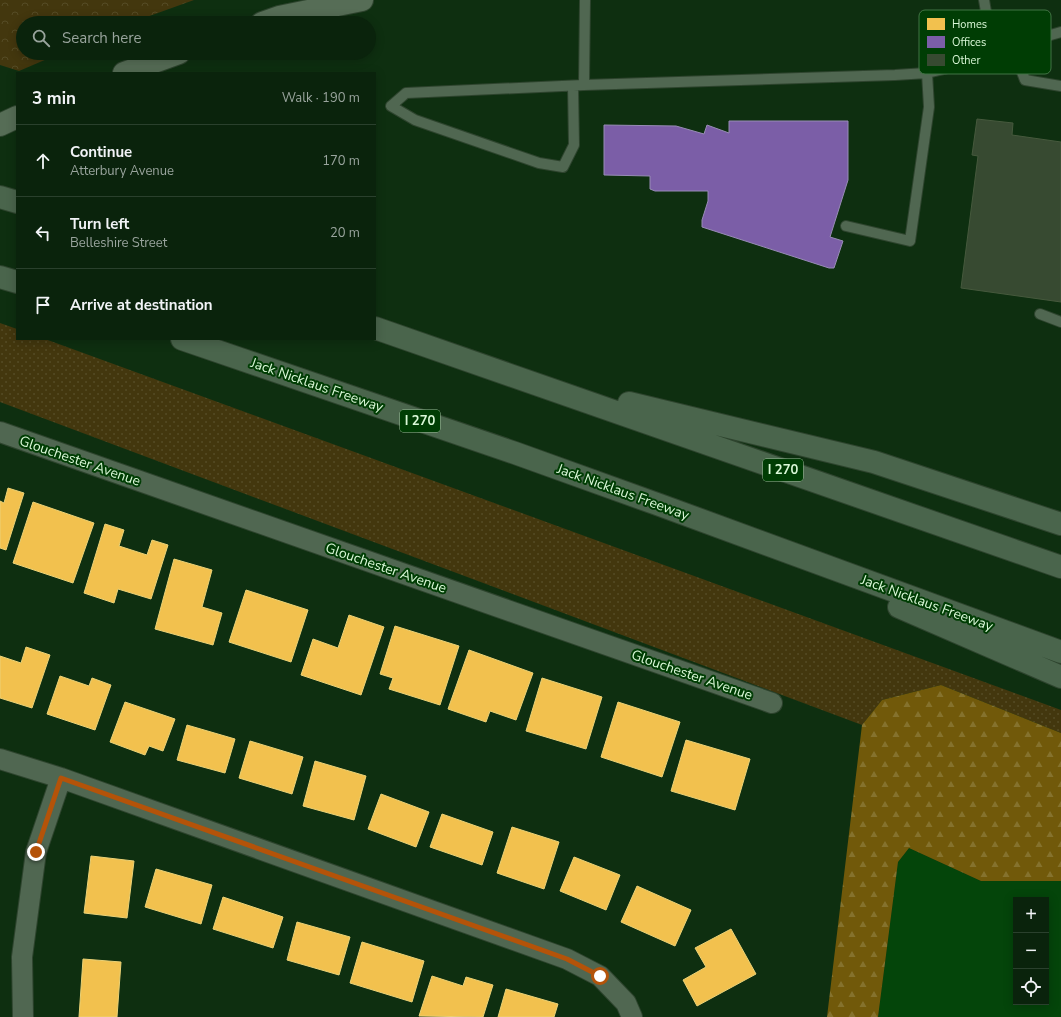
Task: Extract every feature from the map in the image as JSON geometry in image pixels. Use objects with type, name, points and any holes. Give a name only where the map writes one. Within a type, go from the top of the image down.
[{"type":"highway","points":[[0,196],[16,202]]},
{"type":"highway","points":[[0,276],[16,282]]},
{"type":"highway","name":"I 270","points":[[376,328],[1061,567]]},
{"type":"highway","name":"Jack Nicklaus Freeway","points":[[185,340],[515,453],[1061,652]]},
{"type":"highway","points":[[506,373],[874,462],[1061,524]]},
{"type":"highway","points":[[657,504],[1061,677]]},
{"type":"main road","points":[[284,16],[362,0]]},
{"type":"main road","points":[[127,72],[160,60]]},
{"type":"main road","points":[[0,125],[16,117]]},
{"type":"street","name":"Glouchester Avenue","points":[[0,432],[772,703]]},
{"type":"street","points":[[0,759],[61,778],[567,959],[600,976],[629,1010]]},
{"type":"street","points":[[23,1017],[22,957],[36,852],[61,778]]},
{"type":"lane","points":[[584,85],[585,0]]},
{"type":"lane","points":[[984,0],[986,10]]},
{"type":"lane","points":[[1051,35],[1061,32]]},
{"type":"lane","points":[[573,86],[574,145],[563,167],[539,163],[415,120],[391,106],[406,93],[584,85],[919,74]]},
{"type":"lane","points":[[846,226],[910,242],[929,107],[927,74]]},
{"type":"lane","points":[[1023,74],[1025,80],[1061,86]]},
{"type":"lane","points":[[1040,314],[1061,322]]},
{"type":"shaded area","points":[[909,848],[981,881],[1061,881],[1061,1017],[878,1017],[898,862]]},
{"type":"green space","points":[[0,0],[194,0],[149,16],[16,16],[16,60],[45,60],[19,71],[0,65]]},
{"type":"green space","points":[[0,323],[16,329],[16,340],[48,340],[1061,710],[1061,733],[941,685],[882,700],[862,725],[0,402]]},
{"type":"green space","points":[[941,685],[1061,733],[1061,881],[981,881],[909,848],[898,862],[878,1017],[827,1017],[862,725],[882,700]]},
{"type":"building: Homes","points":[[8,488],[24,493],[6,550],[0,548],[0,501],[4,503]]},
{"type":"building: Homes","points":[[33,502],[94,523],[73,583],[13,563]]},
{"type":"building: Homes","points":[[105,524],[124,530],[119,546],[147,555],[152,540],[168,545],[151,599],[118,589],[114,603],[84,593]]},
{"type":"building: Homes","points":[[174,559],[212,570],[202,607],[222,613],[213,645],[155,629]]},
{"type":"building: Homes","points":[[246,590],[308,610],[291,662],[229,642]]},
{"type":"building: Homes","points":[[349,615],[384,627],[361,695],[301,675],[313,639],[338,648]]},
{"type":"building: Homes","points":[[395,626],[459,646],[440,705],[389,689],[393,678],[380,674]]},
{"type":"building: Homes","points":[[26,647],[50,655],[32,708],[0,698],[0,656],[21,663]]},
{"type":"building: Homes","points":[[469,650],[533,673],[516,720],[490,711],[486,722],[448,709]]},
{"type":"building: Homes","points":[[60,676],[89,686],[92,678],[111,685],[95,730],[47,714]]},
{"type":"building: Homes","points":[[542,678],[602,697],[586,749],[526,731]]},
{"type":"building: Homes","points":[[125,702],[175,719],[163,751],[149,746],[145,755],[110,742]]},
{"type":"building: Homes","points":[[618,702],[680,722],[662,777],[601,757]]},
{"type":"building: Homes","points":[[187,725],[235,739],[225,773],[177,760]]},
{"type":"building: Homes","points":[[686,740],[750,759],[735,810],[671,791]]},
{"type":"building: Homes","points":[[250,741],[303,757],[292,794],[239,778]]},
{"type":"building: Homes","points":[[315,761],[366,776],[354,820],[303,806]]},
{"type":"building: Homes","points":[[381,794],[429,812],[416,847],[368,829]]},
{"type":"building: Homes","points":[[442,814],[493,832],[482,865],[430,847]]},
{"type":"building: Homes","points":[[512,827],[559,842],[544,889],[497,873]]},
{"type":"building: Homes","points":[[91,856],[134,861],[127,918],[84,913]]},
{"type":"building: Homes","points":[[574,857],[620,875],[606,910],[560,891]]},
{"type":"building: Homes","points":[[156,869],[212,885],[201,924],[145,907]]},
{"type":"building: Homes","points":[[637,886],[691,910],[675,946],[621,922]]},
{"type":"building: Homes","points":[[223,897],[283,917],[273,948],[213,929]]},
{"type":"building: Homes","points":[[297,922],[350,937],[339,975],[287,960]]},
{"type":"building: Homes","points":[[731,929],[756,974],[697,1006],[683,980],[706,967],[695,948]]},
{"type":"building: Homes","points":[[362,942],[424,961],[412,1002],[350,983]]},
{"type":"building: Homes","points":[[83,959],[121,962],[117,1017],[79,1017]]},
{"type":"building: Homes","points":[[432,976],[463,986],[466,977],[493,985],[483,1017],[419,1016]]},
{"type":"building: Homes","points":[[506,989],[558,1004],[554,1017],[498,1017]]},
{"type":"building: Offices","points":[[729,121],[848,121],[848,180],[830,237],[843,241],[834,268],[829,268],[702,227],[702,220],[708,201],[708,191],[655,191],[650,189],[650,176],[604,175],[604,125],[676,126],[704,134],[707,125],[729,133]]},
{"type":"building: Other","points":[[977,119],[1013,123],[1012,135],[1061,142],[1061,302],[961,288],[978,156],[972,155]]},
{"type":"route","points":[[36,852],[61,778],[567,959],[600,976]]}]
